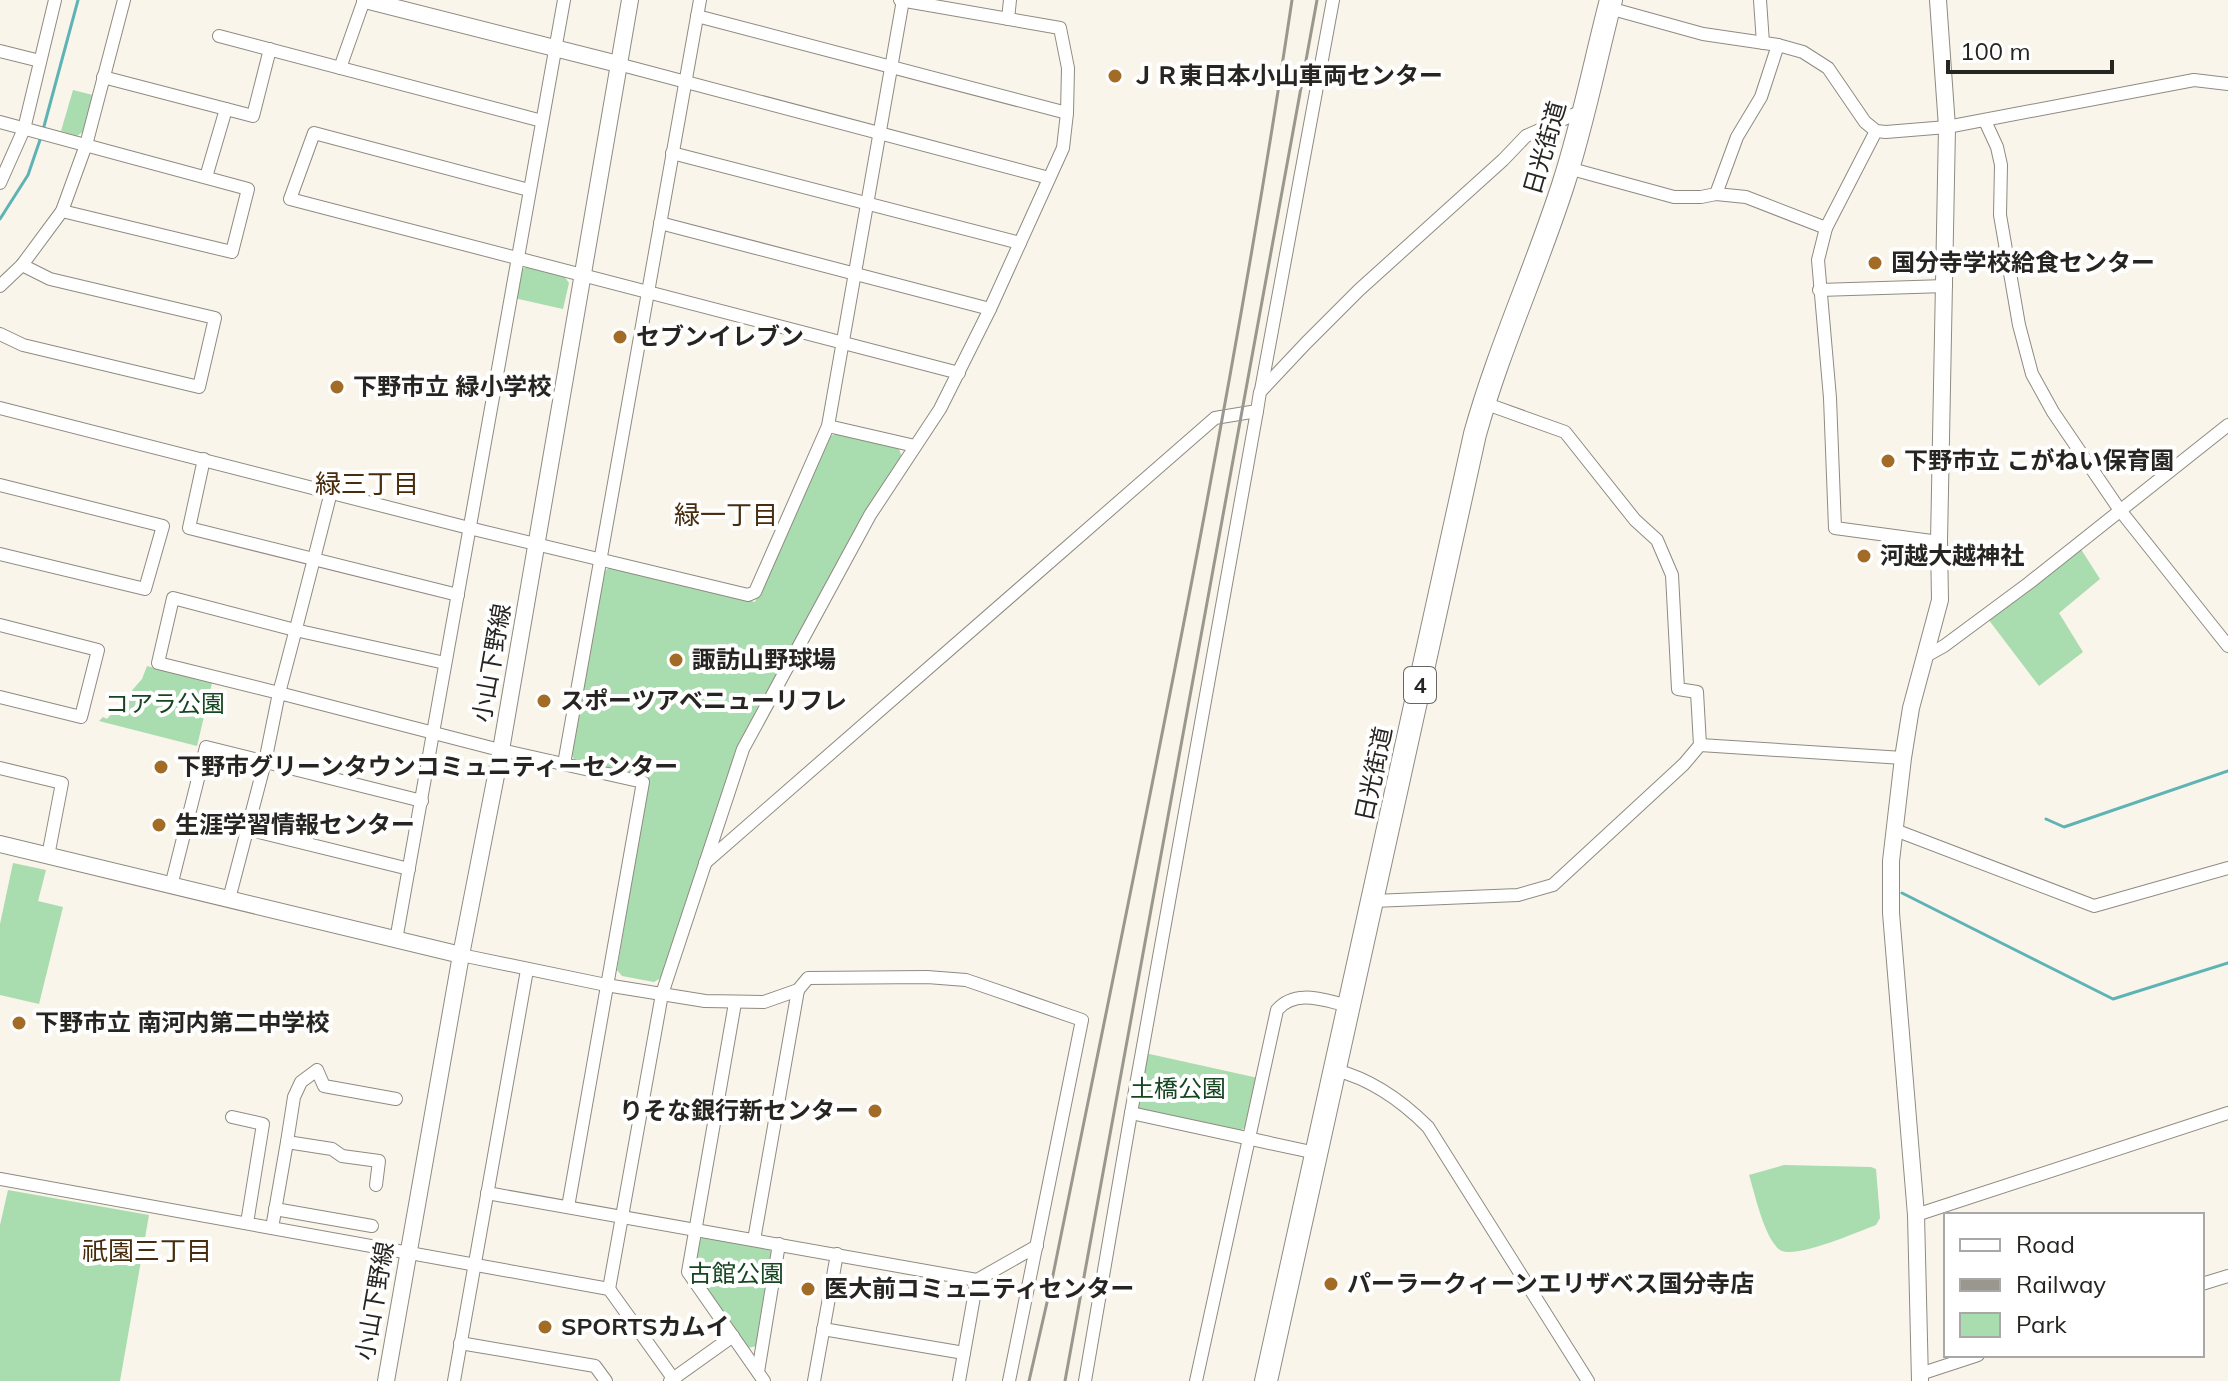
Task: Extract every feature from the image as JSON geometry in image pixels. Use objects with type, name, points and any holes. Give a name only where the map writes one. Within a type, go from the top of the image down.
[{"type":"highway","name":"日光街道","points":[[1266,1381],[1484,403],[1504,341],[1541,251],[1568,168],[1610,4]]},
{"type":"street","points":[[0,183],[24,129],[55,0]]},
{"type":"street","points":[[0,286],[22,265],[62,211],[86,145],[124,0]]},
{"type":"street","points":[[340,68],[365,0],[1049,178]]},
{"type":"street","points":[[396,940],[564,0]]},
{"type":"street","name":"小山下野線","points":[[386,1381],[461,955],[501,750],[630,0]]},
{"type":"street","points":[[564,764],[700,0]]},
{"type":"street","points":[[0,408],[469,528],[748,595],[755,592],[828,426],[902,0],[954,5],[1060,28],[1068,68],[1063,148],[990,309],[940,409],[870,515],[743,749],[662,994],[609,1289]]},
{"type":"street","points":[[1008,19],[1010,0]]},
{"type":"street","points":[[1085,1381],[1260,392],[1333,0]]},
{"type":"street","points":[[1760,0],[1763,43]]},
{"type":"street","points":[[1938,0],[1947,127],[1940,600],[1911,708],[1903,758],[1891,861],[1891,913],[1916,1215],[1920,1377],[1973,1357]]},
{"type":"street","points":[[1610,4],[1703,34],[1778,45],[1803,52],[1823,63],[1860,115],[1876,131],[1905,132],[1985,121],[2194,80],[2228,84]]},
{"type":"street","points":[[697,16],[1067,113]]},
{"type":"street","points":[[219,36],[542,121]]},
{"type":"street","points":[[1716,194],[1737,137],[1761,97],[1778,45]]},
{"type":"street","points":[[103,77],[253,116],[270,49]]},
{"type":"street","points":[[0,51],[40,61]]},
{"type":"street","points":[[206,177],[226,109]]},
{"type":"street","points":[[1260,392],[1359,290],[1526,136],[1584,110]]},
{"type":"street","points":[[1985,121],[2001,165],[2000,215],[2019,325],[2032,374],[2053,412],[2119,509],[2228,646]]},
{"type":"street","points":[[0,122],[248,189],[232,252],[62,211]]},
{"type":"street","points":[[1876,131],[1826,228],[1818,260],[1830,398],[1835,528],[1939,542]]},
{"type":"street","points":[[529,190],[314,133],[290,199],[959,373]]},
{"type":"street","points":[[672,153],[1020,243]]},
{"type":"street","points":[[1568,168],[1674,197],[1716,194],[1746,197],[1826,228]]},
{"type":"street","points":[[660,223],[990,309]]},
{"type":"street","points":[[0,334],[23,345],[199,387],[215,318],[50,279],[22,265]]},
{"type":"street","points":[[1819,290],[1946,286]]},
{"type":"street","points":[[1373,901],[1518,895],[1553,885],[1684,764],[1700,745],[1697,692],[1678,689],[1672,575],[1657,540],[1635,520],[1565,432],[1484,403]]},
{"type":"street","points":[[705,863],[1215,418],[1257,411]]},
{"type":"street","points":[[1926,656],[2029,583],[2228,425]]},
{"type":"street","points":[[828,426],[915,446]]},
{"type":"street","points":[[204,459],[189,528],[458,595]]},
{"type":"street","points":[[0,485],[163,526],[145,589],[0,554]]},
{"type":"street","points":[[229,899],[331,492]]},
{"type":"street","points":[[445,663],[295,630],[173,598],[158,663],[501,750],[643,782],[568,1207]]},
{"type":"street","points":[[0,625],[98,650],[81,717],[0,697]]},
{"type":"street","points":[[1700,745],[1903,758]]},
{"type":"street","points":[[171,886],[206,747],[422,801]]},
{"type":"street","points":[[0,768],[62,783],[48,856]]},
{"type":"street","points":[[247,829],[409,869]]},
{"type":"street","points":[[1895,830],[2094,906],[2228,868]]},
{"type":"street","points":[[0,844],[396,940],[606,985],[735,1003],[764,1002],[798,990]]},
{"type":"street","points":[[454,1381],[527,970]]},
{"type":"street","points":[[754,1240],[798,990],[808,978],[927,977],[966,980],[1082,1020],[1009,1381]]},
{"type":"street","points":[[1196,1381],[1277,1010],[1283,1003],[1303,996],[1350,1006]]},
{"type":"street","points":[[735,1003],[688,1272],[761,1376]]},
{"type":"street","points":[[272,1228],[294,1097],[301,1082],[317,1070],[324,1086],[396,1099]]},
{"type":"street","points":[[1335,1070],[1354,1075],[1395,1098],[1428,1127],[1588,1381]]},
{"type":"street","points":[[1131,1113],[1316,1153]]},
{"type":"street","points":[[1916,1215],[2228,1113]]},
{"type":"street","points":[[232,1117],[263,1124],[247,1223]]},
{"type":"street","points":[[287,1142],[332,1149],[342,1156],[379,1161],[376,1185]]},
{"type":"street","points":[[0,1179],[609,1289],[673,1380],[733,1336]]},
{"type":"street","points":[[487,1193],[977,1280],[1037,1246]]},
{"type":"street","points":[[275,1209],[372,1226]]},
{"type":"street","points":[[761,1376],[779,1244]]},
{"type":"street","points":[[814,1381],[837,1254]]},
{"type":"street","points":[[2204,1283],[2228,1276]]},
{"type":"street","points":[[959,1381],[977,1280]]},
{"type":"street","points":[[823,1329],[964,1353]]},
{"type":"street","points":[[460,1343],[595,1366],[606,1381]]},
{"type":"green space","points":[[73,90],[93,95],[84,131],[77,136],[61,131]]},
{"type":"green space","points":[[528,266],[564,276],[569,283],[563,309],[514,298],[521,270]]},
{"type":"green space","points":[[837,433],[899,449],[902,457],[766,695],[661,978],[654,982],[622,976],[617,970],[649,778],[575,761],[571,754],[604,571],[611,567],[755,602],[829,437]]},
{"type":"green space","points":[[2077,543],[2100,579],[2059,613],[2083,652],[2039,686],[1985,615]]},
{"type":"green space","name":"コアラ公園","points":[[147,666],[212,683],[197,746],[99,721],[103,717],[107,719],[142,679]]},
{"type":"green space","points":[[13,863],[46,870],[38,901],[63,907],[39,1004],[0,995],[0,924]]},
{"type":"green space","name":"土橋公園","points":[[1145,1053],[1258,1078],[1246,1127],[1240,1131],[1139,1110],[1135,1103]]},
{"type":"green space","points":[[1784,1165],[1876,1169],[1880,1218],[1876,1225],[1812,1248],[1788,1252],[1780,1250],[1769,1236],[1749,1175]]},
{"type":"green space","points":[[8,1190],[149,1215],[120,1381],[0,1381],[0,1225]]},
{"type":"green space","name":"古館公園","points":[[705,1236],[768,1247],[772,1254],[757,1346],[748,1348],[694,1270],[699,1240]]},
{"type":"waterway","points":[[43,130],[78,0]]},
{"type":"waterway","points":[[0,219],[28,175],[41,137]]},
{"type":"waterway","points":[[2046,819],[2064,827],[2228,771]]},
{"type":"waterway","points":[[1902,893],[2113,999],[2228,963]]},
{"type":"railway","points":[[1029,1381],[1180,644],[1239,323],[1292,0]]},
{"type":"railway","points":[[1065,1381],[1317,0]]},
{"type":"place","name":"ＪＲ東日本小山車両センター","points":[[1115,76]]},
{"type":"place","name":"国分寺学校給食センター","points":[[1875,263]]},
{"type":"place","name":"セブンイレブン","points":[[620,337]]},
{"type":"place","name":"下野市立 緑小学校","points":[[337,387]]},
{"type":"place","name":"下野市立 こがねい保育園","points":[[1888,461]]},
{"type":"place","name":"河越大越神社","points":[[1864,556]]},
{"type":"place","name":"諏訪山野球場","points":[[676,660]]},
{"type":"place","name":"スポーツアベニューリフレ","points":[[544,701]]},
{"type":"place","name":"下野市グリーンタウンコミュニティーセンター","points":[[161,767]]},
{"type":"place","name":"生涯学習情報センター","points":[[159,825]]},
{"type":"place","name":"下野市立 南河内第二中学校","points":[[19,1023]]},
{"type":"place","name":"りそな銀行新センター","points":[[875,1111]]},
{"type":"place","name":"パーラークィーンエリザベス国分寺店","points":[[1331,1284]]},
{"type":"place","name":"医大前コミュニティセンター","points":[[808,1289]]},
{"type":"place","name":"SPORTSカムイ","points":[[545,1327]]},
{"type":"district","name":"緑三丁目","points":[[367,484]]},
{"type":"district","name":"緑一丁目","points":[[726,515]]},
{"type":"district","name":"祇園三丁目","points":[[147,1251]]}]
